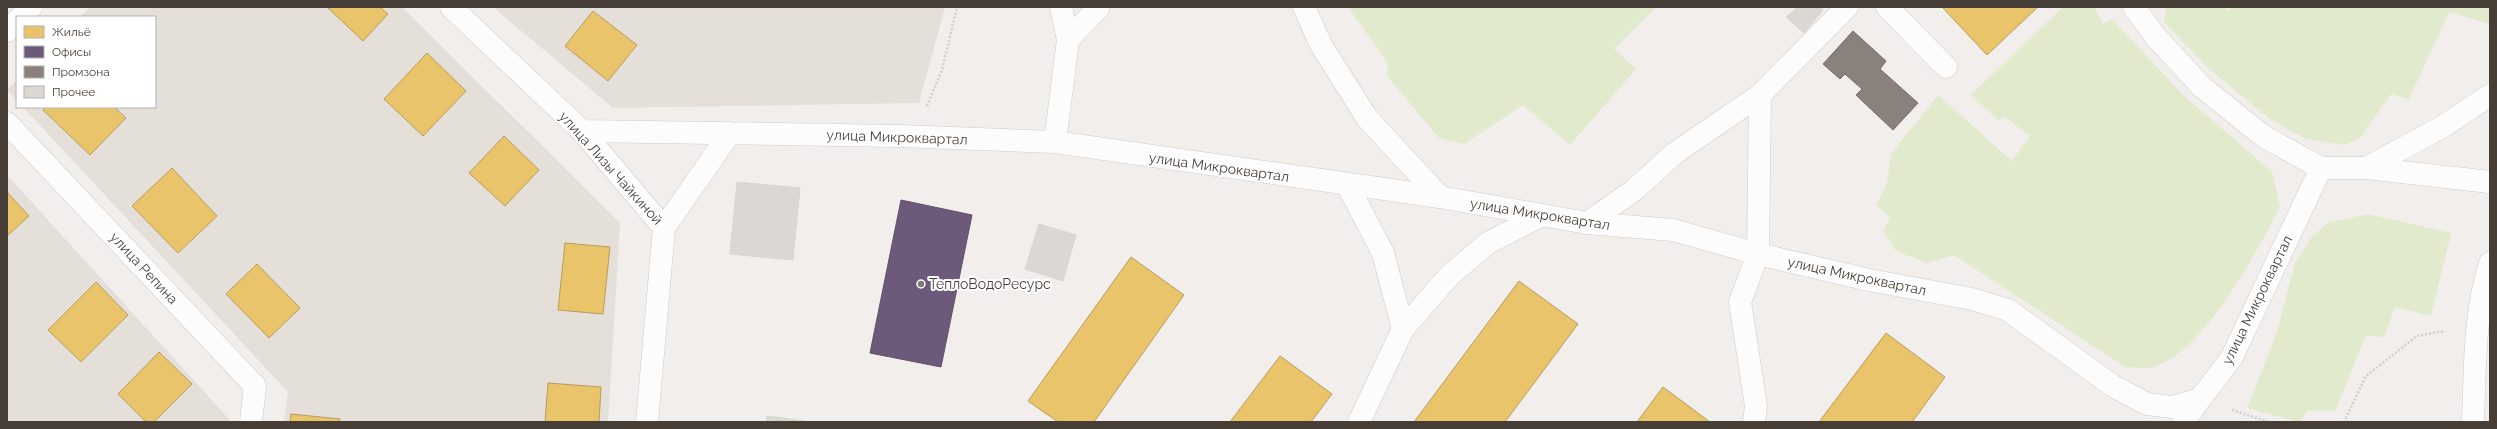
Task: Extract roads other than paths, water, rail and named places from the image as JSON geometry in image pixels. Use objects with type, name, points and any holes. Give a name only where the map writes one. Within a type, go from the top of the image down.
[{"type":"street","points":[[22,16],[31,7]]},
{"type":"street","name":"улица Лизы Чайкиной","points":[[451,7],[582,131],[664,228],[647,422]]},
{"type":"street","points":[[1055,142],[1068,40],[1061,7]]},
{"type":"street","points":[[1068,40],[1099,7]]},
{"type":"street","points":[[1304,7],[1321,45],[1367,118],[1440,197]]},
{"type":"street","points":[[1587,224],[1633,191],[1675,154],[1760,96],[1847,7]]},
{"type":"street","points":[[1887,7],[1946,67]]},
{"type":"street","points":[[2134,7],[2155,36],[2202,87],[2263,136],[2321,168],[2366,168],[2490,182]]},
{"type":"street","points":[[7,31],[16,22]]},
{"type":"street","points":[[2366,168],[2442,127],[2490,95]]},
{"type":"street","points":[[1754,422],[1756,406],[1740,302],[1758,254],[1760,96]]},
{"type":"street","name":"улица Репина","points":[[7,123],[255,386],[251,422]]},
{"type":"street","name":"улица Микроквартал","points":[[582,131],[899,136],[1055,142],[1348,186],[1440,197],[1587,224],[1673,230],[1758,254],[1870,280],[1972,299],[2008,310],[2113,386],[2146,404],[2172,408],[2200,399],[2232,357],[2321,168]]},
{"type":"street","points":[[664,228],[730,133]]},
{"type":"street","points":[[1348,186],[1383,253],[1403,329]]},
{"type":"street","points":[[1359,422],[1403,329],[1450,275],[1488,243],[1542,215]]},
{"type":"street","points":[[2473,422],[2477,326],[2482,286],[2490,263]]},
{"type":"street","points":[[2183,422],[2200,399]]},
{"type":"place","name":"ТеплоВодоРесурс","points":[[921,284]]}]
